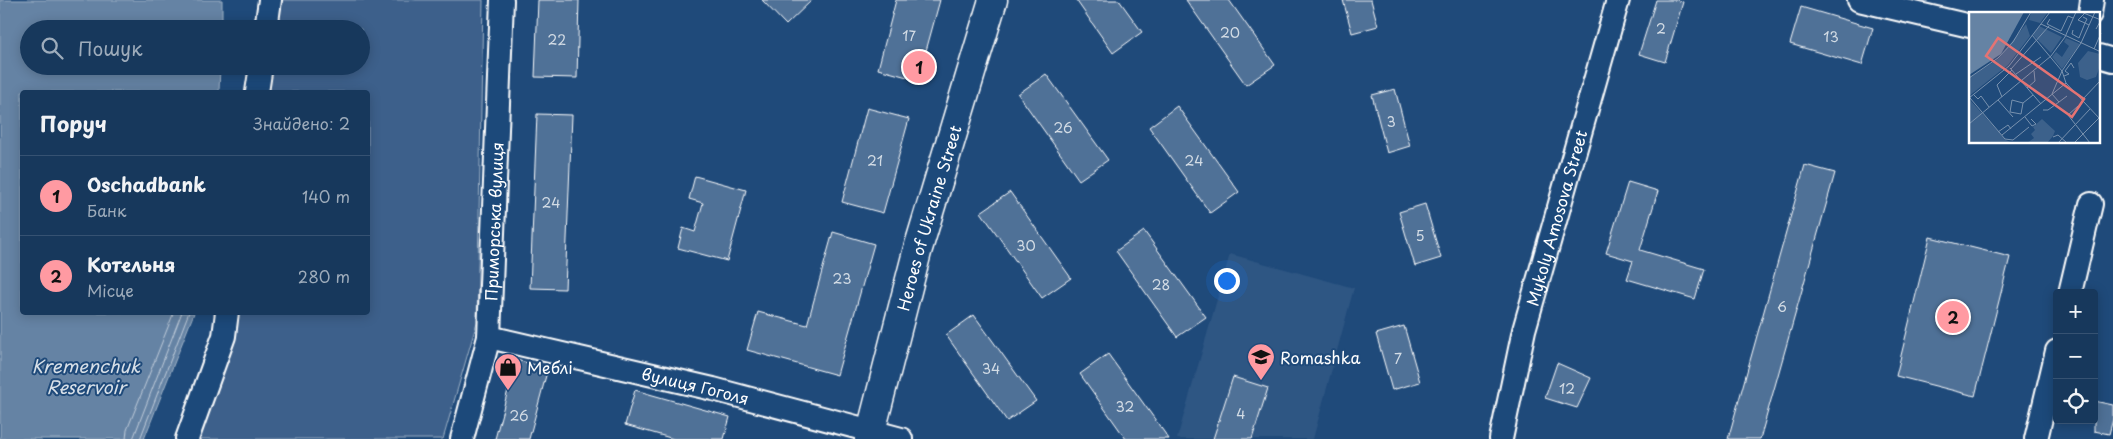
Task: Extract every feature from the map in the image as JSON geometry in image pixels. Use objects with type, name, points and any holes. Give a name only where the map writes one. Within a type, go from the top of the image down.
[{"type":"main road","name":"Heroes of Ukraine Street","points":[[870,435],[918,252],[994,0]]},
{"type":"street","points":[[267,20],[270,0]]},
{"type":"street","name":"Приморська вулиця","points":[[462,439],[489,336],[502,0]]},
{"type":"street","name":"Mykoly Amosova Street","points":[[1501,439],[1524,330],[1618,0]]},
{"type":"street","points":[[1859,0],[1969,26]]},
{"type":"street","points":[[2100,56],[2113,60]]},
{"type":"street","points":[[257,90],[260,75]]},
{"type":"street","points":[[2071,289],[2091,204]]},
{"type":"street","points":[[187,439],[224,336],[227,315]]},
{"type":"street","name":"вулиця Гоголя","points":[[489,336],[713,390],[870,435],[901,439]]},
{"type":"street","points":[[2036,439],[2053,368]]},
{"type":"shaded area","points":[[263,0],[483,0],[477,322],[443,439],[188,439],[233,315],[370,315],[370,90],[255,90],[256,75],[370,75],[370,20],[262,20]]},
{"type":"shaded area","name":"Romashka","points":[[1230,254],[1354,288],[1313,439],[1177,439]]},
{"type":"water","name":"Kremenchuk Reservoir","points":[[0,0],[222,0],[222,20],[20,20],[20,75],[220,75],[219,90],[20,90],[20,315],[193,315],[144,439],[0,439]]},
{"type":"building","points":[[538,0],[579,0],[577,78],[535,77]]},
{"type":"building","points":[[762,0],[812,0],[786,25]]},
{"type":"building","points":[[896,0],[940,0],[918,80],[878,69]]},
{"type":"building","points":[[1076,0],[1119,0],[1142,32],[1113,53]]},
{"type":"building","points":[[1186,0],[1229,0],[1275,65],[1246,85]]},
{"type":"building","points":[[1343,0],[1371,0],[1378,26],[1352,33]]},
{"type":"building","points":[[1656,0],[1683,2],[1665,62],[1639,54]]},
{"type":"building","points":[[1801,7],[1873,28],[1862,65],[1790,44]]},
{"type":"building","points":[[1046,74],[1108,160],[1079,180],[1018,94]]},
{"type":"building","points":[[1395,89],[1410,146],[1387,153],[1372,95]]},
{"type":"building","points":[[1177,106],[1239,192],[1210,213],[1149,127]]},
{"type":"building","points":[[867,108],[909,119],[883,213],[842,202]]},
{"type":"building","points":[[537,114],[572,115],[565,289],[530,288]]},
{"type":"building","points":[[1805,165],[1835,173],[1760,439],[1728,439]]},
{"type":"building","points":[[695,176],[746,190],[727,261],[678,248],[683,228],[695,232],[703,203],[689,199]]},
{"type":"building","points":[[1628,182],[1658,191],[1640,250],[1704,269],[1695,299],[1627,279],[1633,261],[1606,253]]},
{"type":"building","points":[[1010,192],[1071,278],[1042,298],[981,212]]},
{"type":"building","points":[[1425,204],[1441,258],[1415,266],[1399,212]]},
{"type":"building","points":[[1144,231],[1206,317],[1177,337],[1116,251]]},
{"type":"building","points":[[833,232],[874,244],[837,375],[747,350],[758,312],[807,325]]},
{"type":"building","points":[[1930,237],[2010,257],[1975,396],[1896,376]]},
{"type":"building","points":[[974,315],[1036,401],[1007,421],[946,335]]},
{"type":"building","points":[[1404,326],[1420,382],[1392,390],[1376,334]]},
{"type":"building","points":[[1108,354],[1169,439],[1126,439],[1080,374]]},
{"type":"building","points":[[516,360],[548,368],[529,439],[495,439]]},
{"type":"building","points":[[1557,363],[1591,378],[1577,408],[1545,398]]},
{"type":"building","points":[[1233,377],[1268,388],[1252,439],[1213,439]]},
{"type":"building","points":[[635,390],[730,417],[724,439],[674,439],[625,425]]},
{"type":"building","points":[[2098,402],[2113,405],[2113,419],[2109,434],[2094,431],[2094,424],[2098,424]]},
{"type":"place","name":"Oschadbank","points":[[919,67]]},
{"type":"place","name":"Котельня","points":[[1953,317]]},
{"type":"place","name":"Romashka","points":[[1261,381]]},
{"type":"place","name":"Меблі","points":[[508,391]]}]
